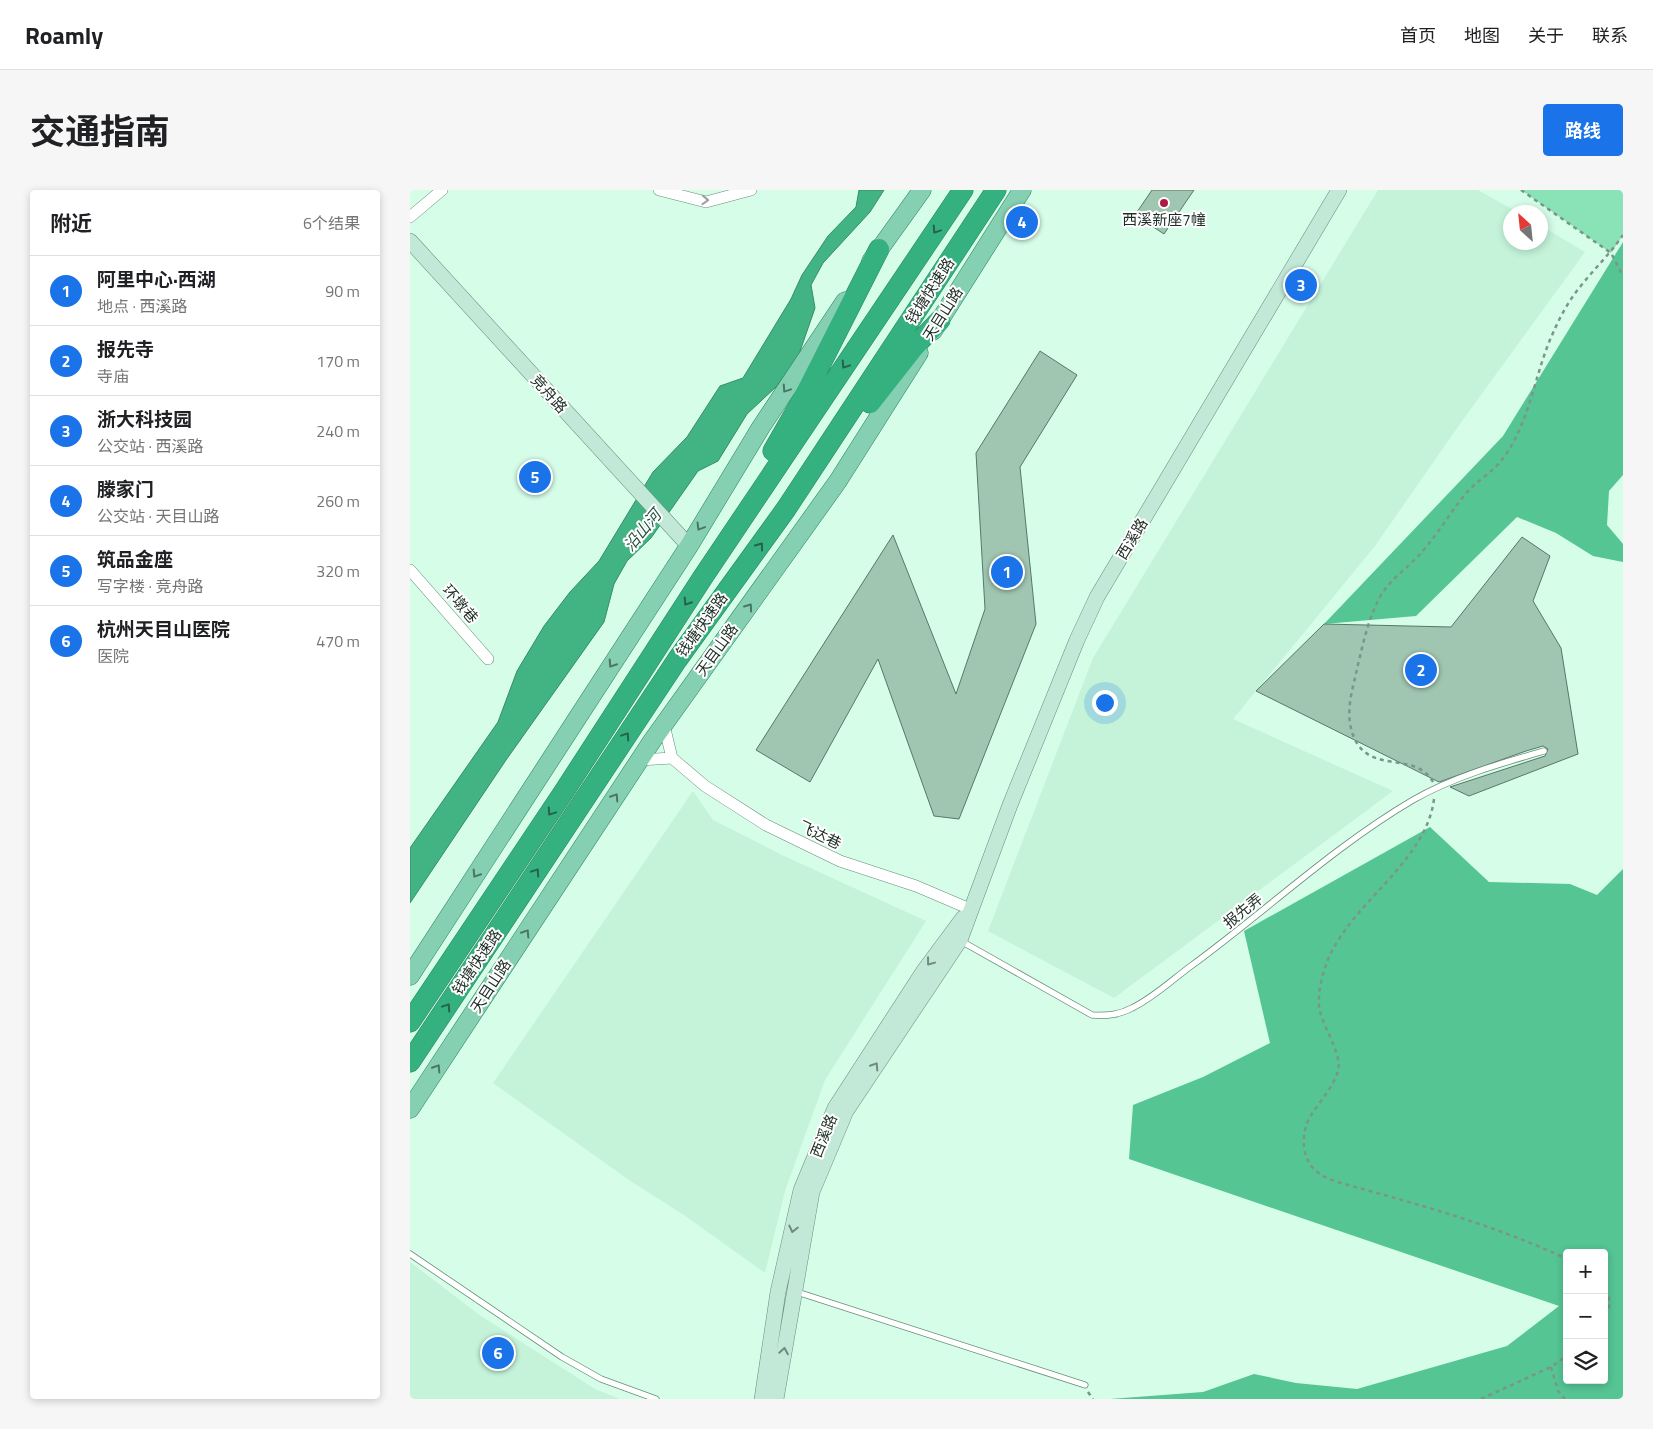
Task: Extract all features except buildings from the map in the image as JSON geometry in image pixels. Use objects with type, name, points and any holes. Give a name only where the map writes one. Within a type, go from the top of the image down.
[{"type":"highway","name":"钱塘快速路","points":[[410,1022],[571,782],[703,577],[963,190]]},
{"type":"highway","name":"钱塘快速路","points":[[410,1062],[677,660],[786,509],[996,190]]},
{"type":"highway","points":[[703,577],[804,397],[879,249]]},
{"type":"highway","points":[[786,509],[914,347],[940,320]]},
{"type":"main road","points":[[410,976],[689,546],[761,427],[879,249],[922,190]]},
{"type":"main road","name":"天目山路","points":[[410,1109],[640,760],[838,482],[1022,190]]},
{"type":"main road","name":"西溪路","points":[[776,1399],[812,1192],[846,1111],[960,940],[970,909],[1073,648],[1097,597],[1338,190]]},
{"type":"main road","name":"竞舟路","points":[[410,241],[689,546]]},
{"type":"main road","name":"西溪路","points":[[762,1399],[778,1292],[801,1190],[835,1108],[922,972],[970,909]]},
{"type":"street","points":[[410,217],[442,190]]},
{"type":"street","points":[[659,190],[706,202],[751,190]]},
{"type":"street","name":"环墩巷","points":[[410,570],[488,659]]},
{"type":"street","points":[[640,760],[672,758],[664,725]]},
{"type":"street","name":"飞达巷","points":[[672,758],[705,786],[766,826],[840,861],[916,886],[970,909]]},
{"type":"lane","name":"报先弄","points":[[960,940],[1092,1015],[1111,1016],[1133,1008],[1226,941],[1348,843],[1411,801],[1436,788],[1496,765],[1544,752]]},
{"type":"lane","points":[[410,1254],[562,1357],[600,1379],[656,1399]]},
{"type":"lane","points":[[794,1291],[1085,1386]]},
{"type":"path","points":[[1521,190],[1611,252],[1623,276]]},
{"type":"path","points":[[1611,252],[1623,235]]},
{"type":"path","points":[[1608,1293],[1610,1308],[1608,1312]]},
{"type":"path","points":[[1481,1399],[1551,1367],[1563,1359]]},
{"type":"path","points":[[1551,1367],[1558,1391],[1565,1399]]},
{"type":"shaded area","points":[[1378,190],[1478,190],[1505,205],[1503,205],[1503,250],[1548,250],[1548,230],[1585,252],[1462,421],[1375,546],[1233,719],[1393,791],[1114,998],[988,931],[1093,658]]},
{"type":"shaded area","points":[[1521,190],[1623,190],[1623,235],[1611,253],[1548,209],[1548,205],[1542,205]]},
{"type":"shaded area","points":[[1623,242],[1623,475],[1609,491],[1607,525],[1623,544],[1623,562],[1593,556],[1556,533],[1517,517],[1416,616],[1324,624],[1503,436]]},
{"type":"shaded area","points":[[693,791],[713,820],[782,855],[926,921],[825,1080],[785,1191],[765,1273],[684,1215],[629,1180],[493,1083]]},
{"type":"shaded area","points":[[1430,827],[1489,882],[1570,884],[1597,895],[1623,869],[1623,1399],[1110,1399],[1203,1392],[1254,1374],[1296,1383],[1357,1389],[1507,1346],[1559,1306],[1129,1159],[1133,1105],[1203,1077],[1270,1043],[1244,931]]},
{"type":"shaded area","points":[[410,1262],[481,1316],[595,1389],[620,1399],[410,1399]]},
{"type":"water","name":"沿山河","points":[[859,190],[884,190],[870,212],[823,263],[811,285],[815,308],[798,357],[776,387],[747,414],[718,461],[698,471],[651,538],[627,561],[614,584],[604,622],[506,760],[410,903],[410,848],[498,722],[517,671],[544,626],[570,592],[599,561],[653,472],[687,437],[720,386],[743,378],[791,299],[802,275],[828,236],[856,207]]},
{"type":"place","name":"西溪新座7幢","points":[[1164,203]]},
{"type":"place","name":"滕家门","points":[[1022,222]]},
{"type":"place","name":"浙大科技园","points":[[1301,285]]},
{"type":"place","name":"筑品金座","points":[[535,477]]},
{"type":"place","name":"阿里中心·西湖","points":[[1007,572]]},
{"type":"place","name":"报先寺","points":[[1421,670]]},
{"type":"place","name":"杭州天目山医院","points":[[498,1353]]}]
